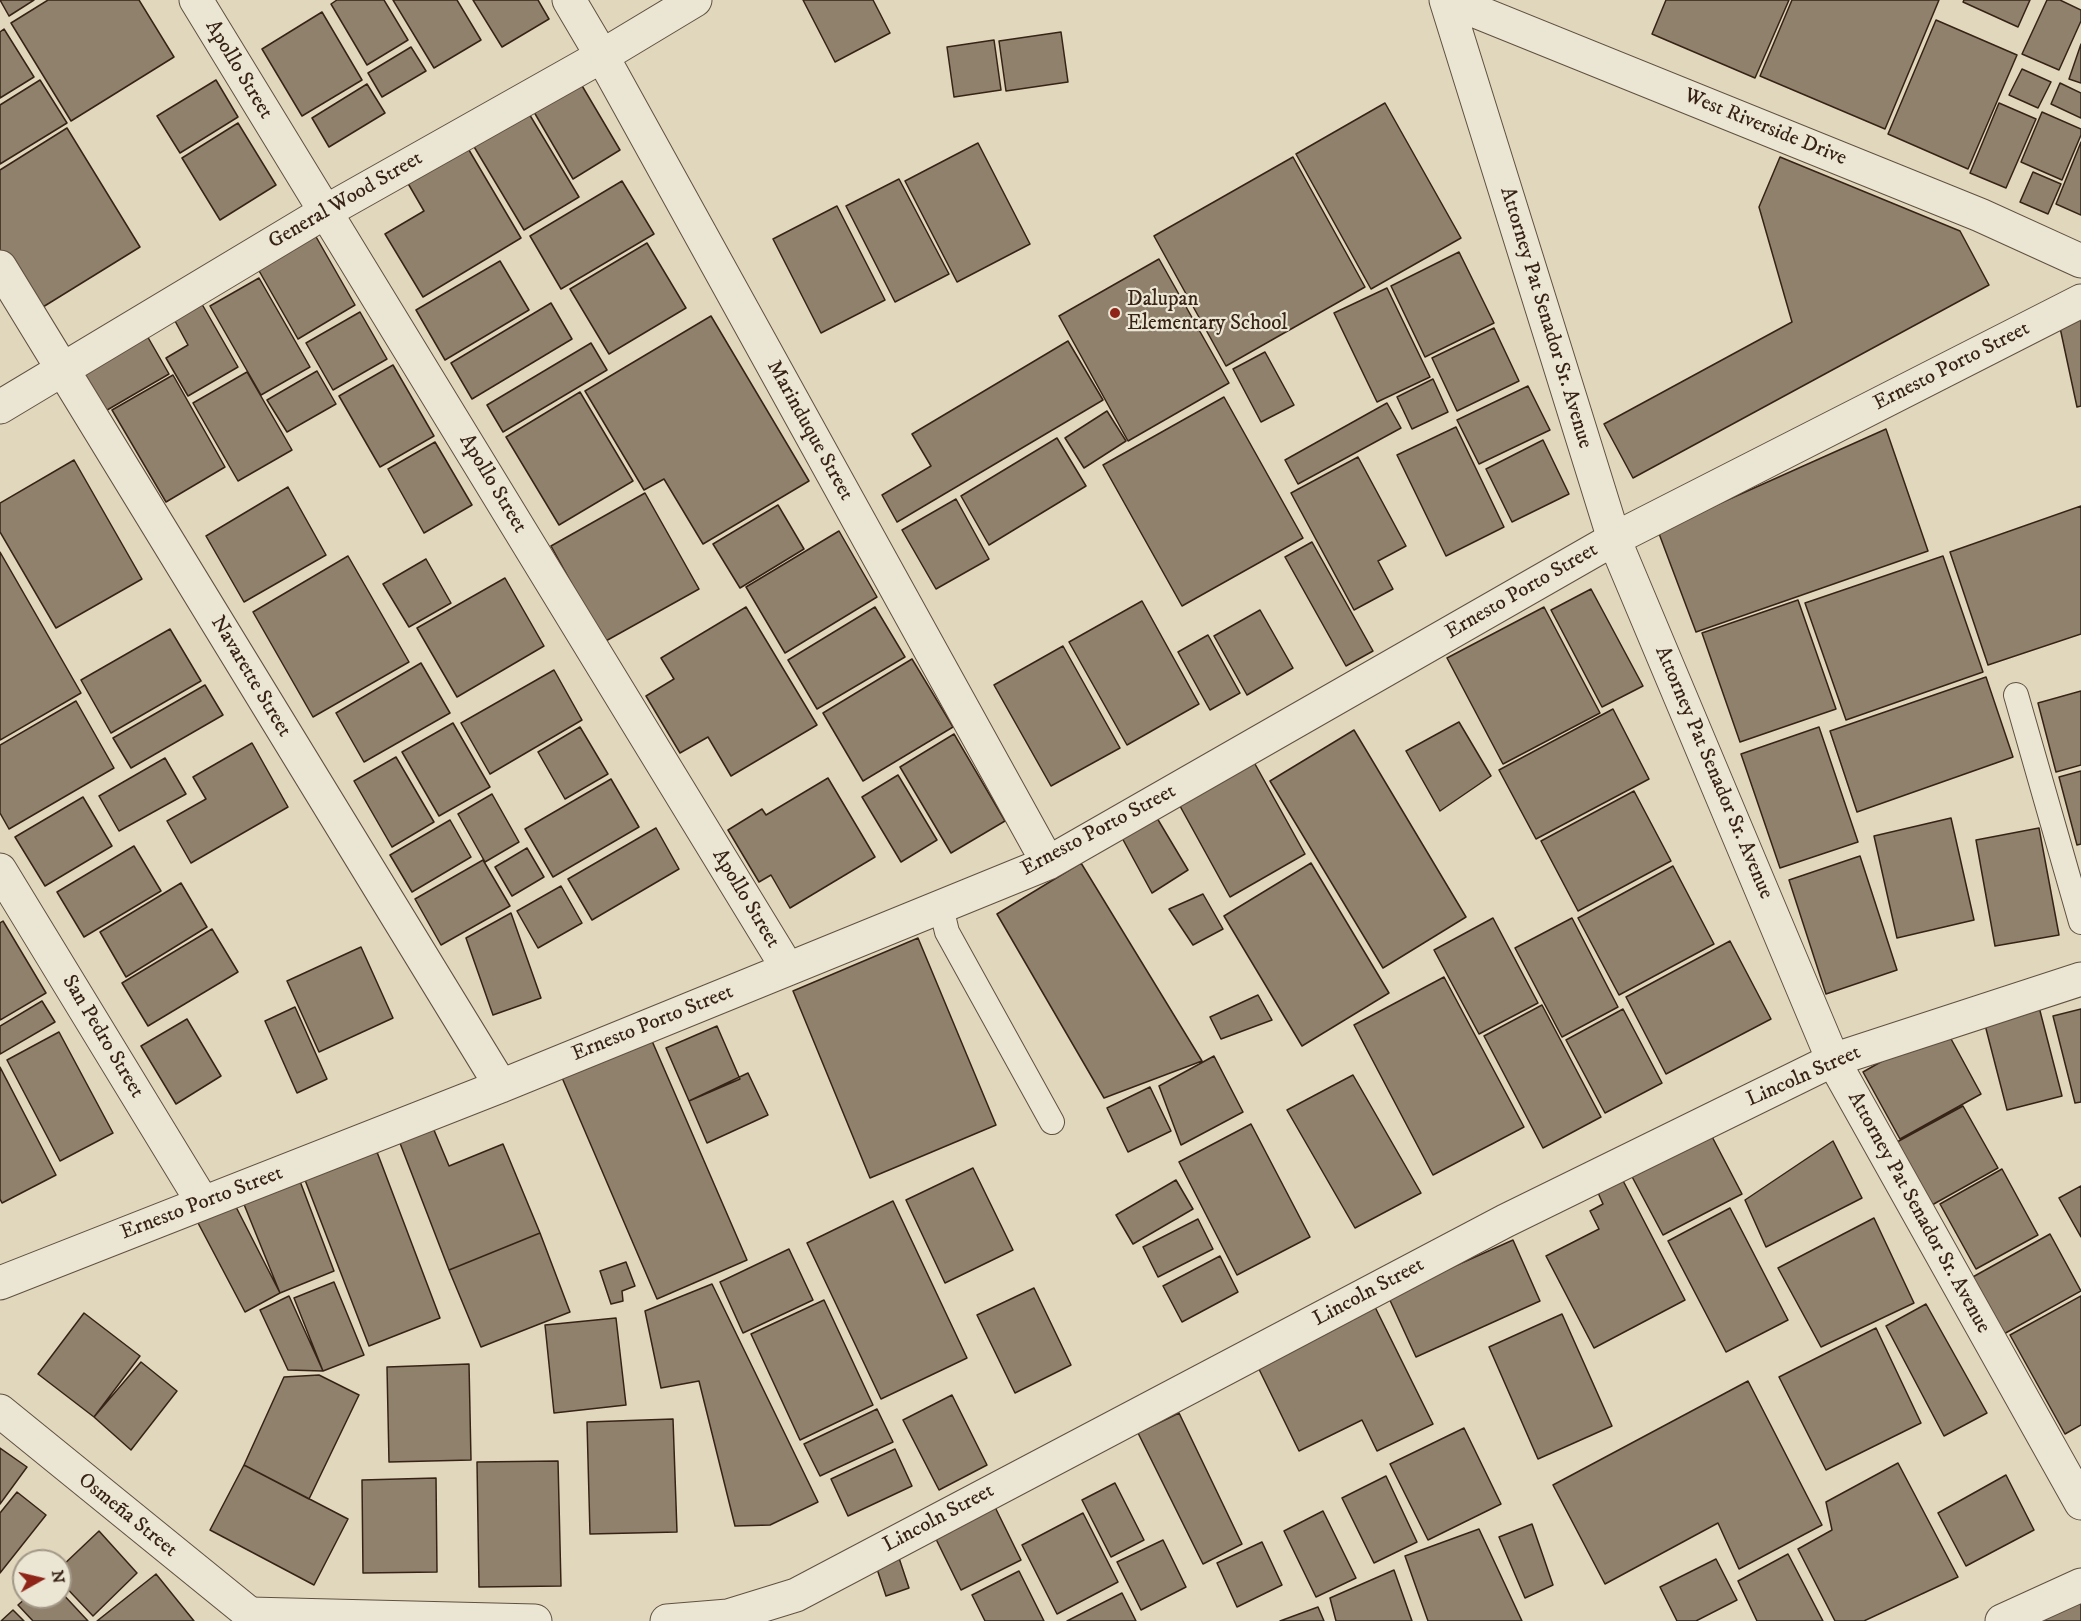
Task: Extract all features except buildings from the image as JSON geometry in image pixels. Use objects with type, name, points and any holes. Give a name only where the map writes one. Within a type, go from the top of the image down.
[{"type":"street","name":"Apollo Street","points":[[196,0],[788,969]]},
{"type":"street","name":"Marinduque Street","points":[[569,0],[1048,863]]},
{"type":"street","name":"General Wood Street","points":[[0,407],[325,212],[602,56],[695,0]]},
{"type":"street","name":"West Riverside Drive","points":[[1447,0],[1980,215],[2081,261]]},
{"type":"street","name":"Attorney Pat Senador Sr. Avenue","points":[[1447,0],[1614,539],[1833,1060],[2081,1503]]},
{"type":"street","name":"Navarette Street","points":[[0,267],[501,1086]]},
{"type":"street","name":"Ernesto Porto Street","points":[[0,1283],[501,1086],[1048,863],[1614,539],[2081,301]]},
{"type":"street","name":"San Pedro Street","points":[[0,870],[203,1203]]},
{"type":"street","name":"Lincoln Street","points":[[667,1621],[728,1616],[795,1595],[1505,1221],[1833,1060],[2081,979]]},
{"type":"street","name":"Osmeña Street","points":[[0,1411],[252,1618]]},
{"type":"street","points":[[2002,1621],[2081,1585]]},
{"type":"street","points":[[252,1618],[535,1621]]},
{"type":"lane","points":[[2016,695],[2081,922]]},
{"type":"lane","points":[[941,907],[947,932],[1052,1122]]},
{"type":"place","name":"Dalupan Elementary School","points":[[1115,313]]}]
